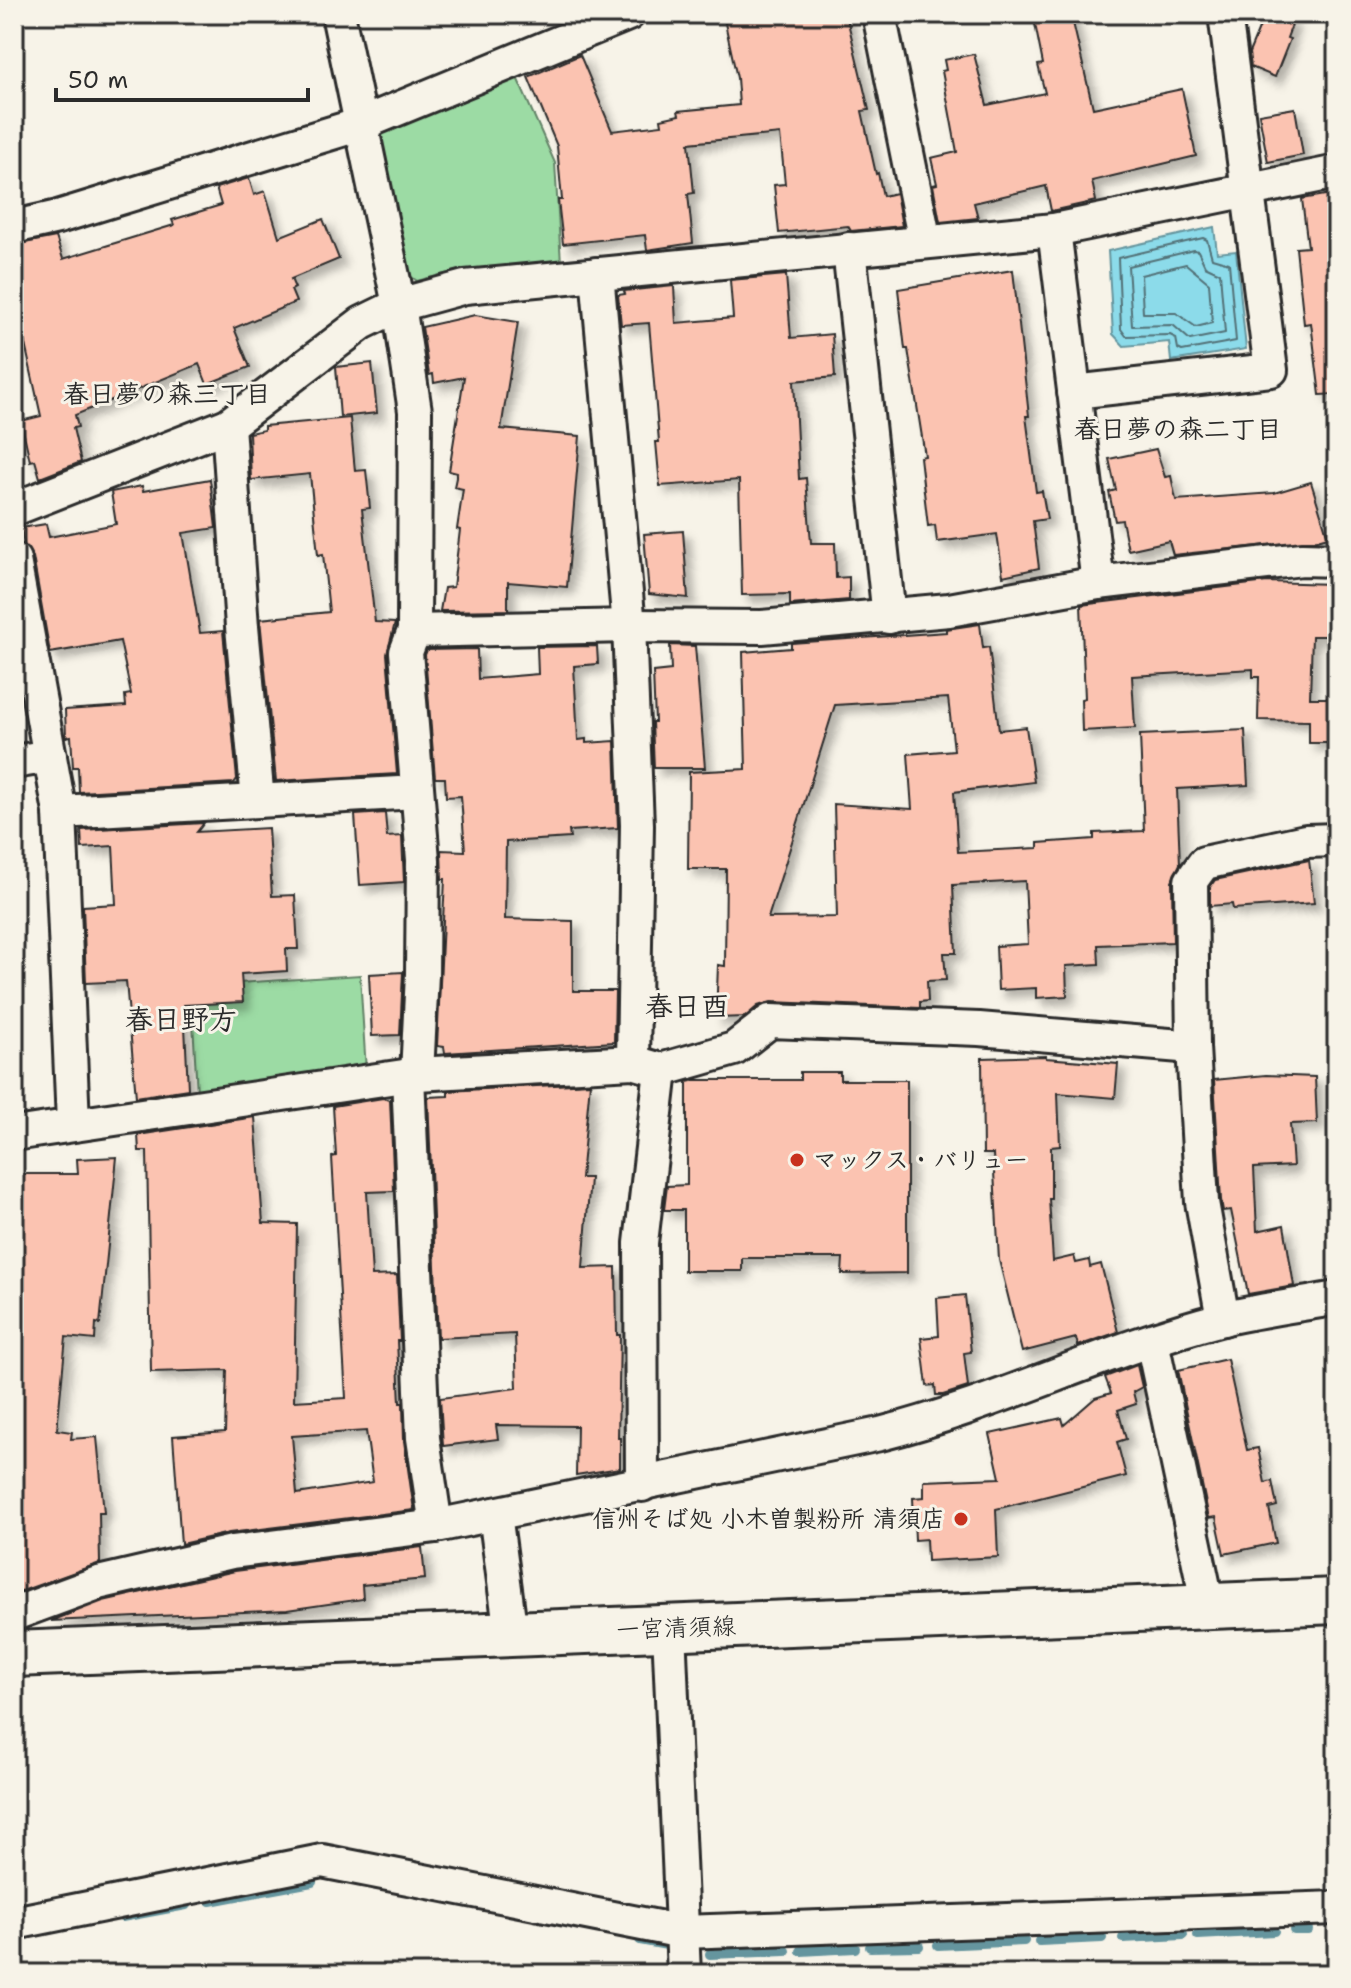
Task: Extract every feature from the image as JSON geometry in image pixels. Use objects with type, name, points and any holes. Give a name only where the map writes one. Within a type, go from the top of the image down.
[{"type":"main road","name":"一宮清須線","points":[[14,1654],[1337,1601]]},
{"type":"street","points":[[338,14],[399,305],[415,411],[414,631],[406,652],[423,860],[422,974],[413,1074],[423,1438],[436,1526]]},
{"type":"street","points":[[14,227],[58,217],[361,124],[628,14]]},
{"type":"street","points":[[879,14],[925,242]]},
{"type":"street","points":[[1074,392],[1271,370],[1225,14]]},
{"type":"street","points":[[14,509],[228,425],[362,323],[399,305],[465,287],[1054,230],[1337,172]]},
{"type":"street","points":[[1054,230],[1098,583]]},
{"type":"street","points":[[849,249],[889,617]]},
{"type":"street","points":[[597,274],[629,626],[647,1066],[641,1243],[642,1485]]},
{"type":"street","points":[[228,425],[258,801]]},
{"type":"street","points":[[414,631],[629,626],[762,627],[949,610],[1098,583],[1302,559],[1337,560]]},
{"type":"street","points":[[14,560],[60,812],[73,1123]]},
{"type":"street","points":[[14,762],[50,756]]},
{"type":"street","points":[[60,812],[417,792]]},
{"type":"street","points":[[1223,1319],[1202,1202],[1193,1047],[1191,881],[1204,863],[1306,841],[1337,840]]},
{"type":"street","points":[[14,1134],[413,1074],[647,1066],[734,1049],[770,1021],[979,1029],[1193,1047]]},
{"type":"street","points":[[14,1614],[98,1583],[232,1552],[436,1526],[892,1431],[1223,1319],[1337,1298]]},
{"type":"street","points":[[1152,1341],[1208,1606]]},
{"type":"street","points":[[495,1514],[511,1634]]},
{"type":"street","points":[[669,1629],[684,1974]]},
{"type":"street","points":[[14,1923],[322,1861],[683,1932],[1337,1908]]},
{"type":"green space","points":[[515,73],[555,163],[561,263],[461,270],[417,281],[404,271],[378,143],[387,127]]},
{"type":"green space","points":[[360,975],[366,1071],[197,1093],[191,986]]},
{"type":"water","points":[[1214,227],[1217,253],[1236,251],[1246,349],[1171,361],[1169,342],[1124,346],[1113,334],[1108,251]]},
{"type":"building","points":[[723,14],[846,14],[869,110],[862,111],[876,174],[883,196],[896,193],[902,226],[851,231],[848,226],[779,233],[774,185],[785,184],[780,134],[689,143],[694,193],[688,194],[693,243],[647,250],[645,235],[563,244],[557,146],[528,77],[580,55],[612,131],[662,125],[661,119],[679,115],[678,111],[739,105],[737,78]]},
{"type":"building","points":[[1033,14],[1071,14],[1093,108],[1182,89],[1196,156],[1092,181],[1096,201],[1051,211],[1046,186],[974,203],[978,218],[940,222],[931,158],[957,152],[942,71],[946,70],[944,60],[974,54],[987,105],[1045,93],[1038,65],[1043,64]]},
{"type":"building","points":[[1265,14],[1274,14],[1293,22],[1287,38],[1290,39],[1275,77],[1251,67],[1249,53]]},
{"type":"building","points":[[1295,108],[1303,155],[1268,162],[1259,114]]},
{"type":"building","points":[[249,178],[254,195],[265,191],[279,237],[323,219],[339,259],[291,279],[296,302],[234,328],[250,367],[207,384],[199,364],[75,415],[78,427],[73,428],[81,462],[40,478],[35,460],[30,461],[21,421],[41,416],[21,326],[14,329],[14,245],[56,237],[63,259],[174,225],[172,220],[221,205],[216,188]]},
{"type":"building","points":[[1337,193],[1337,394],[1320,395],[1311,323],[1304,324],[1296,248],[1308,247],[1302,199]]},
{"type":"building","points":[[1013,270],[1036,492],[1042,491],[1047,519],[1033,521],[1039,568],[1003,576],[997,534],[937,542],[935,525],[928,526],[920,457],[925,456],[908,349],[905,349],[898,289]]},
{"type":"building","points":[[786,275],[791,338],[832,334],[835,377],[794,381],[799,479],[806,478],[811,543],[835,543],[836,578],[849,577],[849,600],[790,605],[790,594],[742,595],[739,480],[660,486],[649,323],[621,325],[618,295],[625,294],[624,291],[674,286],[676,323],[733,318],[730,280]]},
{"type":"building","points":[[475,315],[518,322],[501,429],[580,436],[567,587],[508,582],[508,610],[440,611],[444,588],[453,587],[460,530],[457,529],[463,489],[454,487],[457,473],[449,471],[464,377],[434,383],[433,374],[429,375],[422,327]]},
{"type":"building","points":[[372,363],[377,413],[340,417],[336,367]]},
{"type":"building","points":[[350,418],[355,471],[366,470],[370,508],[362,509],[375,622],[395,623],[387,654],[397,774],[276,781],[260,619],[329,612],[323,554],[318,555],[310,474],[251,480],[249,433],[264,430],[264,426]]},
{"type":"building","points":[[1156,449],[1165,477],[1171,476],[1176,500],[1274,493],[1311,482],[1328,537],[1173,555],[1169,541],[1128,550],[1122,520],[1115,521],[1109,492],[1116,490],[1109,459]]},
{"type":"building","points":[[210,479],[216,528],[183,533],[200,633],[223,631],[237,779],[234,783],[79,792],[78,767],[73,767],[71,736],[66,737],[65,710],[126,706],[125,695],[131,694],[120,641],[50,653],[33,557],[24,545],[21,528],[46,524],[49,537],[116,524],[111,492],[142,486],[143,491]]},
{"type":"building","points":[[683,531],[688,598],[649,594],[644,534]]},
{"type":"building","points":[[1267,582],[1332,584],[1331,636],[1312,636],[1310,698],[1337,698],[1336,743],[1309,743],[1309,721],[1258,720],[1259,677],[1253,677],[1253,669],[1132,676],[1135,728],[1082,731],[1081,699],[1085,698],[1081,605]]},
{"type":"building","points":[[980,624],[983,648],[989,647],[999,730],[1026,727],[1034,782],[954,792],[958,852],[1038,848],[1038,843],[1094,839],[1094,833],[1144,831],[1140,735],[1245,730],[1248,785],[1177,789],[1180,864],[1172,881],[1173,942],[1098,945],[1099,964],[1066,966],[1067,996],[1036,998],[1036,988],[998,990],[996,946],[1028,944],[1025,881],[953,885],[956,953],[944,953],[946,980],[927,981],[928,1001],[920,1002],[920,1008],[771,1002],[758,1006],[745,1017],[716,1018],[718,965],[725,966],[726,869],[688,869],[689,772],[746,769],[743,652],[791,648],[791,643],[946,632],[946,629]],"holes":[[[948,698],[954,750],[908,754],[912,809],[834,804],[837,917],[768,918],[835,705]]]},
{"type":"building","points":[[670,645],[695,646],[705,768],[654,768],[653,672],[671,670]]},
{"type":"building","points":[[597,646],[598,664],[574,666],[578,740],[586,739],[586,743],[615,741],[618,828],[569,831],[570,838],[506,842],[505,919],[573,921],[573,991],[615,991],[614,1042],[445,1053],[444,1047],[437,1046],[445,879],[442,879],[441,850],[465,851],[461,796],[446,797],[445,778],[435,778],[425,655],[427,650],[477,649],[478,679],[538,674],[537,647]]},
{"type":"building","points":[[385,813],[387,837],[402,836],[404,882],[360,885],[355,815]]},
{"type":"building","points":[[204,823],[197,832],[268,828],[272,896],[295,895],[298,949],[286,949],[287,971],[241,974],[243,1002],[184,1005],[188,1089],[136,1097],[126,981],[86,983],[83,906],[116,904],[113,846],[82,848],[81,830]]},
{"type":"building","points":[[1309,860],[1314,903],[1233,909],[1232,904],[1210,906],[1210,887],[1215,880]]},
{"type":"building","points":[[403,972],[400,1035],[372,1036],[369,974]]},
{"type":"building","points":[[1046,1056],[1118,1064],[1115,1098],[1058,1093],[1060,1146],[1051,1147],[1049,1199],[1053,1261],[1074,1256],[1076,1263],[1089,1260],[1090,1267],[1101,1264],[1118,1332],[1078,1346],[1076,1338],[1022,1352],[999,1260],[993,1154],[983,1154],[982,1058]]},
{"type":"building","name":"マックス・バリュー","points":[[800,1072],[840,1072],[840,1080],[907,1080],[907,1273],[842,1274],[843,1258],[742,1258],[742,1271],[684,1271],[684,1210],[664,1210],[667,1186],[687,1185],[687,1082],[800,1080]]},
{"type":"building","points":[[1266,1075],[1315,1077],[1317,1123],[1290,1124],[1293,1166],[1254,1168],[1257,1231],[1284,1225],[1294,1286],[1248,1294],[1231,1210],[1223,1211],[1221,1200],[1214,1080]]},
{"type":"building","points":[[590,1083],[581,1178],[590,1178],[583,1268],[616,1267],[617,1335],[620,1335],[620,1468],[576,1475],[577,1426],[496,1425],[498,1439],[443,1446],[440,1398],[517,1388],[515,1334],[438,1338],[428,1097],[448,1096],[448,1091]]},
{"type":"building","points":[[383,1098],[390,1100],[394,1191],[367,1192],[372,1276],[397,1275],[400,1403],[403,1403],[404,1441],[414,1510],[229,1533],[181,1544],[173,1436],[225,1432],[227,1370],[151,1372],[147,1151],[139,1151],[138,1135],[255,1117],[263,1223],[297,1224],[294,1401],[346,1398],[332,1157],[336,1156],[333,1106]],"holes":[[[366,1431],[373,1482],[297,1494],[292,1436]]]},
{"type":"building","points":[[117,1157],[100,1324],[96,1323],[95,1340],[66,1337],[57,1430],[72,1432],[71,1439],[97,1437],[104,1513],[99,1513],[100,1563],[22,1591],[14,1589],[14,1174],[78,1174],[77,1159]]},
{"type":"building","points":[[965,1295],[971,1352],[964,1353],[968,1387],[936,1395],[935,1385],[927,1386],[921,1338],[939,1336],[937,1298]]},
{"type":"building","points":[[1227,1359],[1247,1450],[1258,1448],[1265,1483],[1272,1481],[1277,1506],[1269,1508],[1276,1543],[1224,1554],[1216,1517],[1209,1518],[1178,1370]]},
{"type":"building","points":[[1137,1365],[1142,1387],[1133,1392],[1136,1404],[1118,1410],[1126,1439],[1117,1442],[1126,1476],[996,1509],[998,1557],[927,1561],[926,1539],[915,1540],[913,1498],[924,1497],[924,1481],[1000,1478],[990,1434],[1062,1418],[1064,1425],[1095,1398],[1111,1393],[1105,1377]]},
{"type":"building","points":[[422,1547],[425,1579],[362,1585],[363,1599],[287,1610],[51,1621],[103,1601],[235,1571]]},
{"type":"waterway","points":[[210,1901],[312,1882]]},
{"type":"waterway","points":[[122,1917],[186,1905]]},
{"type":"waterway","points":[[1294,1930],[1308,1930]]},
{"type":"waterway","points":[[1198,1935],[1274,1931]]},
{"type":"waterway","points":[[1123,1938],[1183,1935]]},
{"type":"waterway","points":[[1039,1941],[1102,1938]]},
{"type":"waterway","points":[[640,1940],[667,1945]]},
{"type":"waterway","points":[[938,1945],[1024,1941]]},
{"type":"waterway","points":[[870,1947],[919,1946]]},
{"type":"waterway","points":[[801,1951],[855,1948]]},
{"type":"waterway","points":[[710,1954],[786,1951]]},
{"type":"place","name":"マックス・バリュー","points":[[797,1160]]},
{"type":"place","name":"信州そば処 小木曽製粉所 清須店","points":[[961,1519]]},
{"type":"district","name":"春日夢の森三丁目","points":[[167,394]]},
{"type":"district","name":"春日夢の森二丁目","points":[[1178,429]]},
{"type":"district","name":"春日酉","points":[[687,1006]]},
{"type":"district","name":"春日野方","points":[[181,1019]]}]
